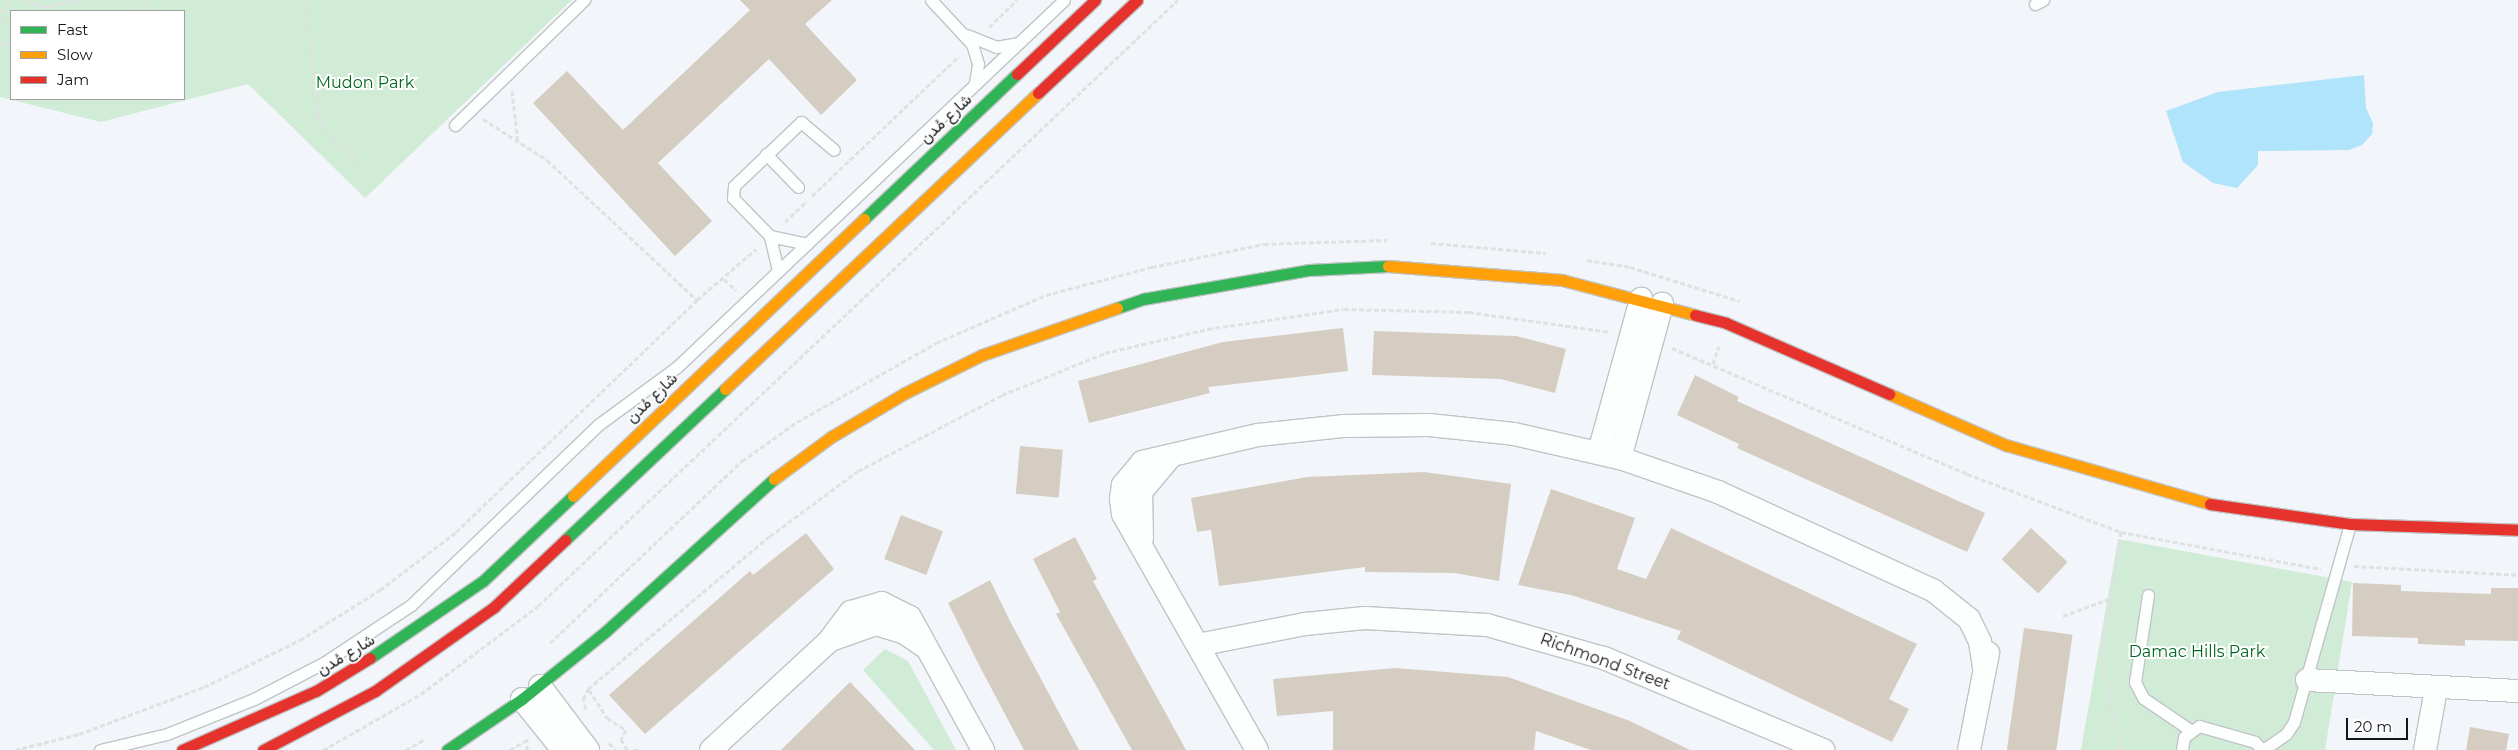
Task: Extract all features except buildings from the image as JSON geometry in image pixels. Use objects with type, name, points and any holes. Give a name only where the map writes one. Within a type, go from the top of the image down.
[{"type":"street","name":"شارع مُدن","points":[[182,750],[316,691],[401,640],[482,581],[1095,0]]},
{"type":"street","points":[[264,750],[375,691],[494,607],[1137,0]]},
{"type":"street","points":[[446,750],[540,686],[762,488],[831,437],[914,389],[1062,324],[1143,299],[1226,281],[1309,270],[1394,266],[1562,280],[1662,304],[1726,322],[1922,412],[2088,474],[2259,514],[2350,524],[2518,530]]},
{"type":"street","points":[[1599,452],[1640,299]]},
{"type":"street","points":[[1620,458],[1662,304]]},
{"type":"street","points":[[1257,750],[1123,514],[1123,485],[1142,462],[1258,435],[1344,426],[1429,425],[1514,434],[1620,458],[1718,492],[1934,591],[1969,619],[1980,642],[1984,666],[1969,750]]},
{"type":"street","name":"Richmond Street","points":[[1198,644],[1305,624],[1365,618],[1487,625],[1604,658],[1823,750]]},
{"type":"street","points":[[710,750],[828,642],[876,624],[903,632],[925,647],[983,750]]},
{"type":"street","points":[[2307,680],[2436,689],[2518,691]]},
{"type":"street","points":[[540,686],[588,750]]},
{"type":"street","points":[[2425,750],[2436,689]]},
{"type":"street","points":[[522,699],[563,750]]},
{"type":"lane","points":[[455,124],[584,0]]},
{"type":"lane","points":[[931,0],[974,42],[996,47],[1018,44]]},
{"type":"lane","points":[[100,750],[167,734],[254,700],[325,662],[389,621],[431,588],[598,425],[663,379],[1064,0]]},
{"type":"lane","points":[[974,42],[978,64],[975,84]]},
{"type":"lane","points":[[778,271],[770,236],[732,192],[766,154],[801,122],[834,150]]},
{"type":"lane","points":[[766,154],[798,187]]},
{"type":"lane","points":[[770,236],[807,244]]},
{"type":"lane","points":[[2148,596],[2135,682],[2143,698],[2190,730],[2209,728],[2255,742],[2262,750],[2286,734],[2294,722],[2350,524]]},
{"type":"lane","points":[[2182,750],[2190,730]]},
{"type":"path","points":[[0,20],[8,0]]},
{"type":"path","points":[[25,0],[45,7],[79,0]]},
{"type":"path","points":[[307,0],[318,116],[324,130],[362,167]]},
{"type":"path","points":[[15,750],[79,734],[204,687],[300,640],[380,590],[456,532],[697,300],[770,236],[1018,0]]},
{"type":"path","points":[[509,71],[518,142]]},
{"type":"path","points":[[470,111],[548,160],[588,195],[697,300]]},
{"type":"path","points":[[545,648],[742,462],[805,417],[936,343],[1046,295],[1152,267],[1264,244],[1398,241]]},
{"type":"path","points":[[1428,242],[1554,254]]},
{"type":"path","points":[[1582,259],[1630,267],[1748,304]]},
{"type":"path","points":[[2121,750],[2101,655],[2122,532]]},
{"type":"path","points":[[2063,616],[2110,598]]},
{"type":"path","points":[[588,689],[607,718],[626,730],[621,739],[627,750]]},
{"type":"path","points":[[527,739],[527,750]]},
{"type":"path","points":[[633,750],[641,750]]},
{"type":"green space","name":"Mudon Park","points":[[0,0],[572,0],[365,198],[248,84],[101,122],[12,100],[185,100],[185,10],[10,10],[10,99],[0,97]]},
{"type":"green space","name":"Damac Hills Park","points":[[2118,539],[2352,582],[2325,750],[2081,750]]},
{"type":"green space","points":[[885,649],[908,661],[956,750],[934,750],[863,670]]},
{"type":"water","points":[[2364,75],[2366,108],[2373,123],[2372,134],[2362,145],[2349,150],[2258,151],[2258,165],[2237,188],[2213,183],[2183,162],[2166,111],[2218,92]]},
{"type":"traffic: fast","points":[[864,219],[1017,74]]},
{"type":"traffic: fast","points":[[1117,308],[1143,299],[1309,270],[1388,266]]},
{"type":"traffic: fast","points":[[565,540],[725,389]]},
{"type":"traffic: fast","points":[[447,750],[522,699],[605,632],[774,479]]},
{"type":"traffic: fast","points":[[370,658],[483,581],[573,496]]},
{"type":"traffic: slow","points":[[725,389],[1038,93]]},
{"type":"traffic: slow","points":[[573,496],[864,219]]},
{"type":"traffic: slow","points":[[1388,266],[1562,280],[1695,315]]},
{"type":"traffic: slow","points":[[774,479],[831,437],[905,393],[982,355],[1117,308]]},
{"type":"traffic: slow","points":[[1889,394],[2006,445],[2210,504]]},
{"type":"traffic: jam","points":[[1017,74],[1095,0]]},
{"type":"traffic: jam","points":[[1038,93],[1137,0]]},
{"type":"traffic: jam","points":[[1695,315],[1726,323],[1889,394]]},
{"type":"traffic: jam","points":[[2210,504],[2350,524],[2518,530]]},
{"type":"traffic: jam","points":[[263,750],[375,691],[494,607],[565,540]]},
{"type":"traffic: jam","points":[[182,750],[316,691],[370,658]]}]
